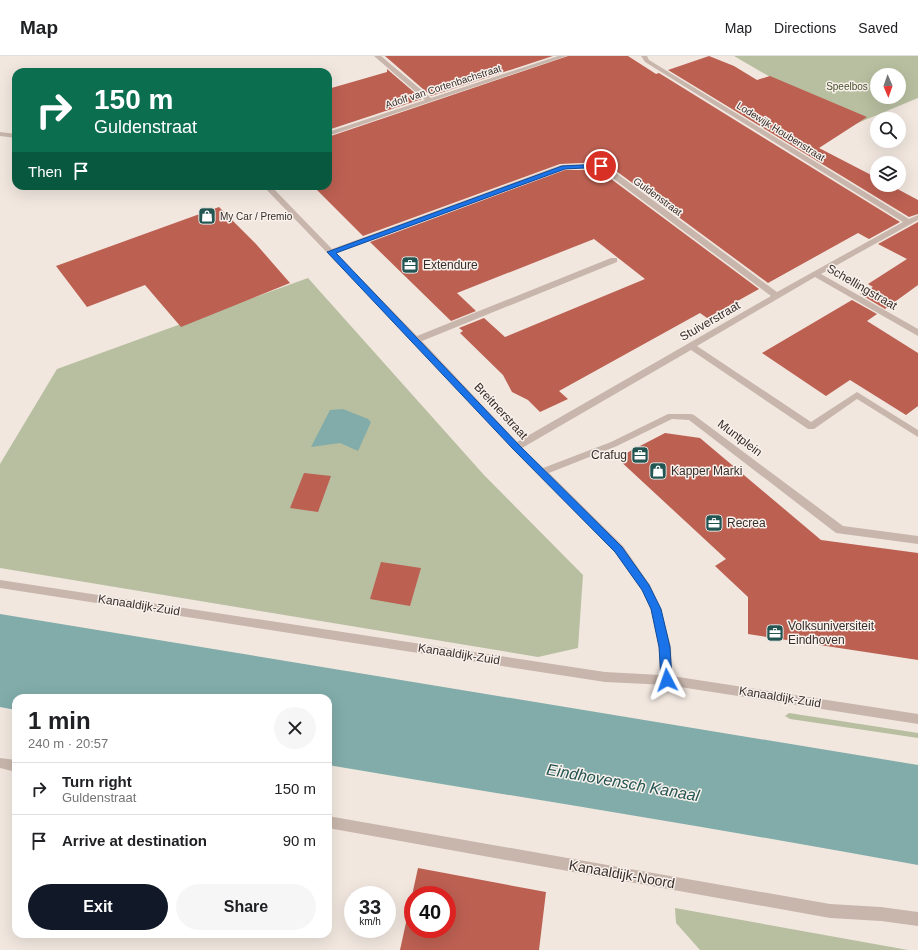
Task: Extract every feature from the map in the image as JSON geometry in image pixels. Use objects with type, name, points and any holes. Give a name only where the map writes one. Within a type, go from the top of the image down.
[{"type":"street","points":[[377,56],[430,100]]},
{"type":"street","name":"Adolf van Cortenbachstraat","points":[[332,133],[560,56]]},
{"type":"street","name":"Lodewijk Houbenstraat","points":[[644,56],[647,61],[909,222]]},
{"type":"street","points":[[0,134],[12,136]]},
{"type":"street","name":"Guldenstraat","points":[[331,252],[564,167],[601,166],[777,296]]},
{"type":"street","name":"Breitnerstraat","points":[[271,190],[416,340],[516,447],[619,549],[646,588],[656,609],[664,647],[667,680]]},
{"type":"street","name":"Stuiverstraat","points":[[516,447],[815,274],[918,217]]},
{"type":"street","points":[[416,340],[614,260]]},
{"type":"street","name":"Schellingstraat","points":[[815,274],[918,334]]},
{"type":"street","points":[[692,346],[811,427],[857,395],[918,434]]},
{"type":"street","name":"Muntplein","points":[[542,472],[614,444],[670,416],[691,417],[840,530],[918,540]]},
{"type":"street","name":"Kanaaldijk-Zuid","points":[[0,584],[605,677],[667,680],[918,719]]},
{"type":"street","points":[[0,763],[12,765]]},
{"type":"street","name":"Kanaaldijk-Noord","points":[[332,823],[830,911],[881,914],[918,919]]},
{"type":"green space","name":"Speelbos","points":[[734,56],[918,56],[918,98],[906,103],[906,68],[870,68],[870,104],[904,104],[884,112],[870,112],[870,118],[853,125]]},
{"type":"green space","points":[[308,278],[484,475],[583,575],[578,648],[538,657],[0,568],[0,464],[57,369]]},
{"type":"green space","points":[[789,713],[918,733],[918,738],[790,719],[785,716]]},
{"type":"green space","points":[[675,908],[908,950],[700,950],[676,923]]},
{"type":"water","points":[[343,409],[368,419],[371,422],[358,451],[340,443],[311,447],[330,410]]},
{"type":"water","name":"Eindhovensch Kanaal","points":[[0,614],[918,765],[918,865],[697,826],[332,766],[332,694],[12,694],[12,709],[0,707]]},
{"type":"building","points":[[385,56],[553,56],[431,96]]},
{"type":"building","points":[[568,56],[628,56],[656,74],[659,73],[900,222],[869,239],[858,233],[768,283],[604,162],[560,164],[363,236],[317,190],[332,190],[332,136]]},
{"type":"building","points":[[709,56],[734,66],[757,80],[770,76],[867,117],[819,148],[870,174],[870,192],[903,192],[918,200],[918,214],[909,217],[668,70]]},
{"type":"building","points":[[387,69],[422,99],[332,129],[332,88],[387,72]]},
{"type":"building","points":[[565,170],[599,170],[759,289],[707,318],[700,313],[559,391],[568,399],[540,412],[528,400],[512,392],[503,375],[460,333],[463,331],[459,328],[484,318],[505,337],[645,279],[594,239],[457,293],[476,311],[451,321],[370,242]]},
{"type":"building","points":[[219,207],[256,244],[290,283],[181,327],[145,285],[87,307],[56,266]]},
{"type":"building","points":[[918,222],[918,285],[885,309],[860,294],[873,287],[868,284],[907,259],[878,244]]},
{"type":"building","points":[[852,300],[877,314],[867,321],[918,353],[918,406],[906,415],[850,380],[826,396],[762,353]]},
{"type":"building","points":[[665,433],[700,438],[821,540],[918,553],[918,660],[748,634],[748,597],[715,566],[726,559],[617,458]]},
{"type":"building","points":[[304,473],[331,476],[318,512],[290,508]]},
{"type":"building","points":[[381,562],[421,568],[410,606],[370,599]]},
{"type":"building","points":[[418,868],[546,892],[539,950],[400,950],[404,932],[404,938],[456,938],[456,886],[414,886]]},
{"type":"place","name":"My Car / Premio","points":[[207,216]]},
{"type":"place","name":"Extendure","points":[[410,265]]},
{"type":"place","name":"Crafug","points":[[640,455]]},
{"type":"place","name":"Kapper Marki","points":[[658,471]]},
{"type":"place","name":"Recrea","points":[[714,523]]},
{"type":"place","name":"Volksuniversiteit Eindhoven","points":[[775,633]]},
{"type":"route","points":[[601,166],[564,167],[331,252],[516,447],[619,549],[646,588],[656,609],[664,647],[667,680]]}]
